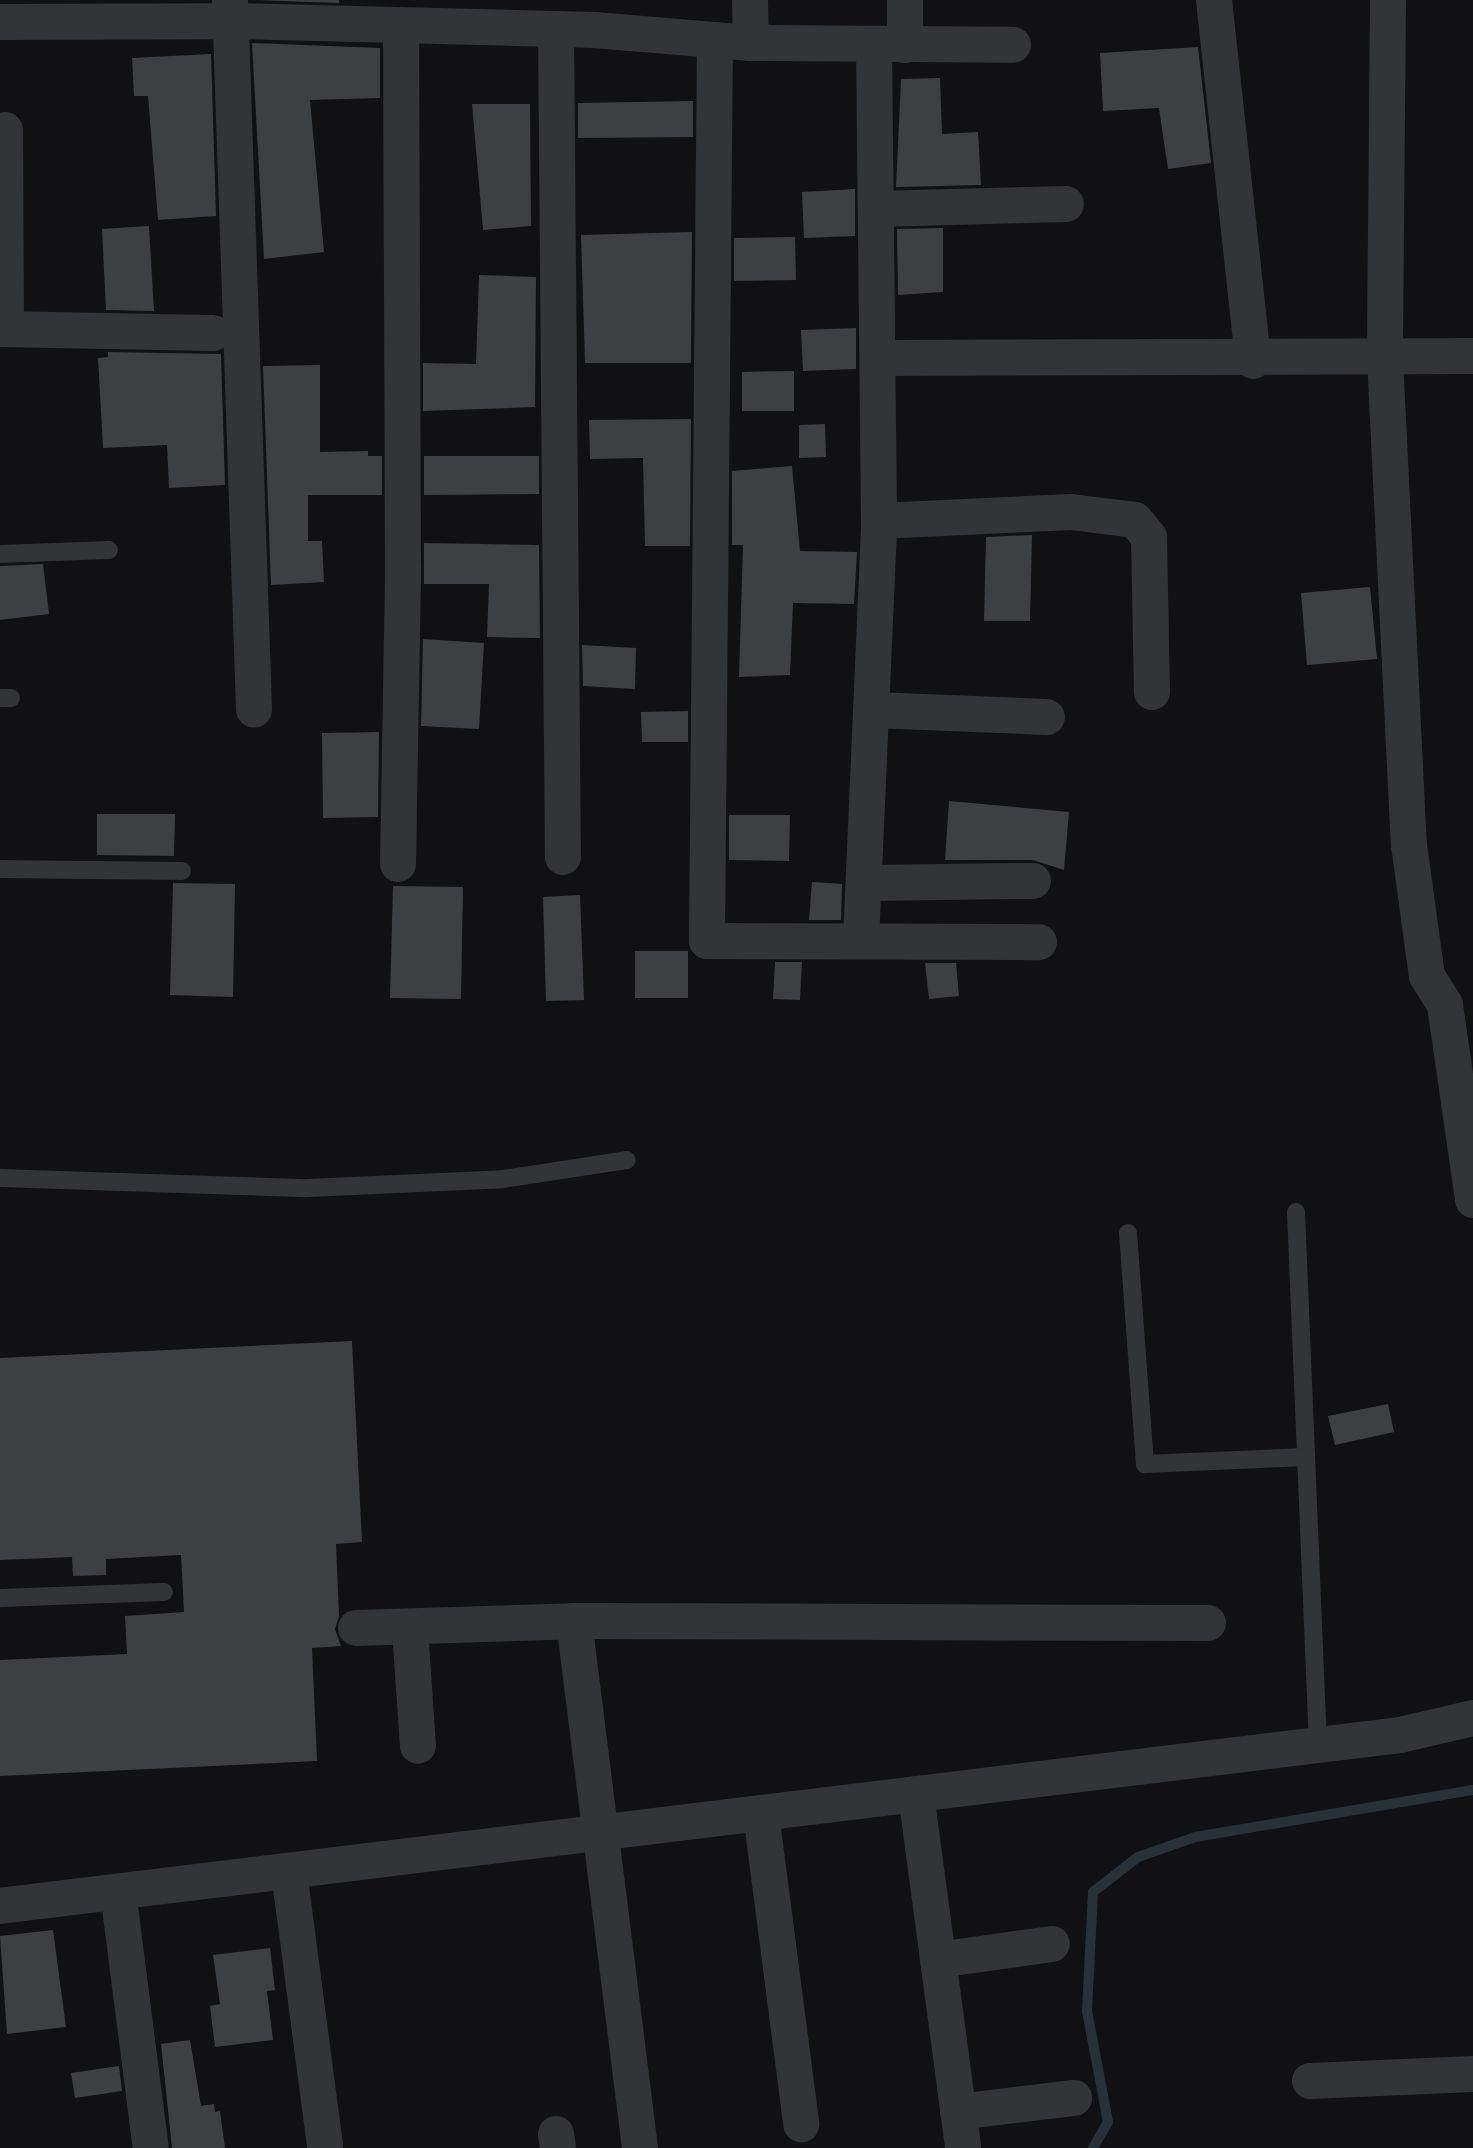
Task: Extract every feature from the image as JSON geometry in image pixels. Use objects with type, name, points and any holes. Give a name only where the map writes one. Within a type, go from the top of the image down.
[{"type":"street","points":[[750,0],[751,43]]},
{"type":"street","points":[[861,941],[879,521],[877,209],[889,44],[905,0]]},
{"type":"street","points":[[1214,0],[1253,361]]},
{"type":"street","points":[[1388,0],[1385,358],[1409,845],[1427,976],[1445,1005],[1460,1021],[1473,1200]]},
{"type":"street","points":[[0,22],[80,10],[230,11],[401,29],[442,14],[556,29],[596,15],[715,40],[751,43],[1013,45]]},
{"type":"street","points":[[230,11],[254,710]]},
{"type":"street","points":[[398,864],[403,566],[401,29]]},
{"type":"street","points":[[556,29],[563,857]]},
{"type":"street","points":[[715,40],[707,941],[1039,942]]},
{"type":"street","points":[[5,130],[3,329],[213,333]]},
{"type":"street","points":[[877,209],[1066,204]]},
{"type":"street","points":[[880,358],[1253,361],[1473,356]]},
{"type":"street","points":[[879,521],[1071,512],[1135,520],[1149,537],[1152,692]]},
{"type":"street","points":[[873,710],[1047,717]]},
{"type":"street","points":[[864,883],[1033,881]]},
{"type":"street","points":[[574,1621],[640,2148]]},
{"type":"street","points":[[356,1628],[410,1629],[574,1621],[1208,1623]]},
{"type":"street","points":[[410,1629],[418,1746]]},
{"type":"street","points":[[0,1906],[1318,1745],[1473,1718]]},
{"type":"street","points":[[916,1794],[963,2148]]},
{"type":"street","points":[[761,1814],[801,2124]]},
{"type":"street","points":[[289,1872],[325,2146]]},
{"type":"street","points":[[118,1892],[151,2148]]},
{"type":"street","points":[[938,1960],[1052,1944]]},
{"type":"street","points":[[1310,2081],[1473,2074]]},
{"type":"street","points":[[958,2112],[1074,2098]]},
{"type":"lane","points":[[0,554],[109,550]]},
{"type":"lane","points":[[0,869],[182,871]]},
{"type":"lane","points":[[0,1178],[308,1188],[503,1179],[627,1160]]},
{"type":"lane","points":[[1296,1212],[1318,1745]]},
{"type":"lane","points":[[1128,1233],[1145,1464],[1306,1457]]},
{"type":"lane","points":[[0,1598],[164,1592]]},
{"type":"building","points":[[251,0],[339,0],[339,3]]},
{"type":"building","points":[[252,43],[380,48],[380,98],[310,100],[324,252],[264,259]]},
{"type":"building","points":[[1198,47],[1211,163],[1168,169],[1159,108],[1103,111],[1100,53]]},
{"type":"building","points":[[211,54],[216,216],[158,220],[148,96],[134,96],[132,58]]},
{"type":"building","points":[[940,78],[942,134],[978,132],[981,185],[896,187],[901,79]]},
{"type":"building","points":[[693,101],[693,137],[578,138],[578,103]]},
{"type":"building","points":[[472,104],[530,104],[531,226],[483,230]]},
{"type":"building","points":[[855,189],[855,236],[804,238],[802,192]]},
{"type":"building","points":[[149,226],[154,311],[106,310],[102,229]]},
{"type":"building","points":[[943,228],[943,292],[898,295],[897,229]]},
{"type":"building","points":[[692,232],[691,363],[585,363],[581,235]]},
{"type":"building","points":[[795,237],[796,280],[734,281],[734,238]]},
{"type":"building","points":[[479,275],[536,277],[535,407],[423,411],[423,363],[476,364]]},
{"type":"building","points":[[856,328],[856,369],[803,371],[801,330]]},
{"type":"building","points":[[108,352],[221,354],[225,485],[169,488],[167,445],[103,448],[98,358],[108,357]]},
{"type":"building","points":[[320,365],[320,452],[368,451],[368,456],[382,456],[382,495],[308,495],[308,541],[322,541],[324,582],[271,585],[263,366]]},
{"type":"building","points":[[794,371],[794,411],[742,411],[742,372]]},
{"type":"building","points":[[691,419],[690,546],[645,546],[643,458],[590,459],[589,420]]},
{"type":"building","points":[[825,424],[826,457],[799,458],[799,425]]},
{"type":"building","points":[[424,456],[539,456],[539,494],[424,495]]},
{"type":"building","points":[[792,466],[800,551],[857,552],[854,604],[793,603],[790,675],[739,677],[743,545],[732,545],[732,471]]},
{"type":"building","points":[[1032,535],[1030,621],[984,621],[986,537]]},
{"type":"building","points":[[424,543],[539,545],[540,638],[487,637],[489,584],[424,584]]},
{"type":"building","points":[[43,564],[49,614],[0,620],[0,566]]},
{"type":"building","points":[[1370,587],[1377,659],[1307,665],[1301,593]]},
{"type":"building","points":[[423,639],[484,643],[479,729],[421,726]]},
{"type":"building","points":[[582,645],[636,648],[635,689],[583,686]]},
{"type":"building","points":[[688,711],[688,742],[642,742],[641,712]]},
{"type":"building","points":[[379,732],[378,817],[323,818],[322,733]]},
{"type":"building","points":[[949,801],[1069,812],[1064,870],[1033,860],[945,860]]},
{"type":"building","points":[[97,814],[175,814],[174,856],[97,855]]},
{"type":"building","points":[[729,815],[790,815],[789,861],[729,860]]},
{"type":"building","points":[[812,882],[842,884],[841,920],[809,920]]},
{"type":"building","points":[[173,883],[235,884],[233,997],[170,995]]},
{"type":"building","points":[[393,886],[463,887],[461,999],[390,998]]},
{"type":"building","points":[[580,895],[584,1000],[546,1001],[543,897]]},
{"type":"building","points":[[635,951],[688,951],[688,998],[635,998]]},
{"type":"building","points":[[775,962],[802,962],[800,1000],[773,999]]},
{"type":"building","points":[[925,963],[956,963],[959,996],[929,999]]},
{"type":"building","points":[[352,1341],[362,1542],[336,1544],[339,1616],[335,1629],[341,1646],[312,1648],[317,1761],[0,1776],[0,1660],[127,1654],[125,1616],[184,1612],[181,1555],[106,1559],[106,1575],[73,1576],[72,1557],[0,1560],[0,1358]]},
{"type":"building","points":[[1388,1404],[1394,1432],[1335,1445],[1328,1416]]},
{"type":"building","points":[[53,1930],[66,2027],[7,2034],[0,1936]]},
{"type":"building","points":[[270,1948],[275,1990],[267,1991],[273,2040],[215,2047],[210,2006],[220,2004],[213,1955]]},
{"type":"building","points":[[190,2040],[201,2106],[214,2104],[215,2112],[220,2111],[225,2148],[172,2148],[161,2044]]},
{"type":"building","points":[[119,2066],[122,2091],[75,2098],[71,2073]]},
{"type":"waterway","points":[[1093,2148],[1108,2122],[1087,2011],[1093,1892],[1138,1857],[1195,1837],[1473,1790]]}]
